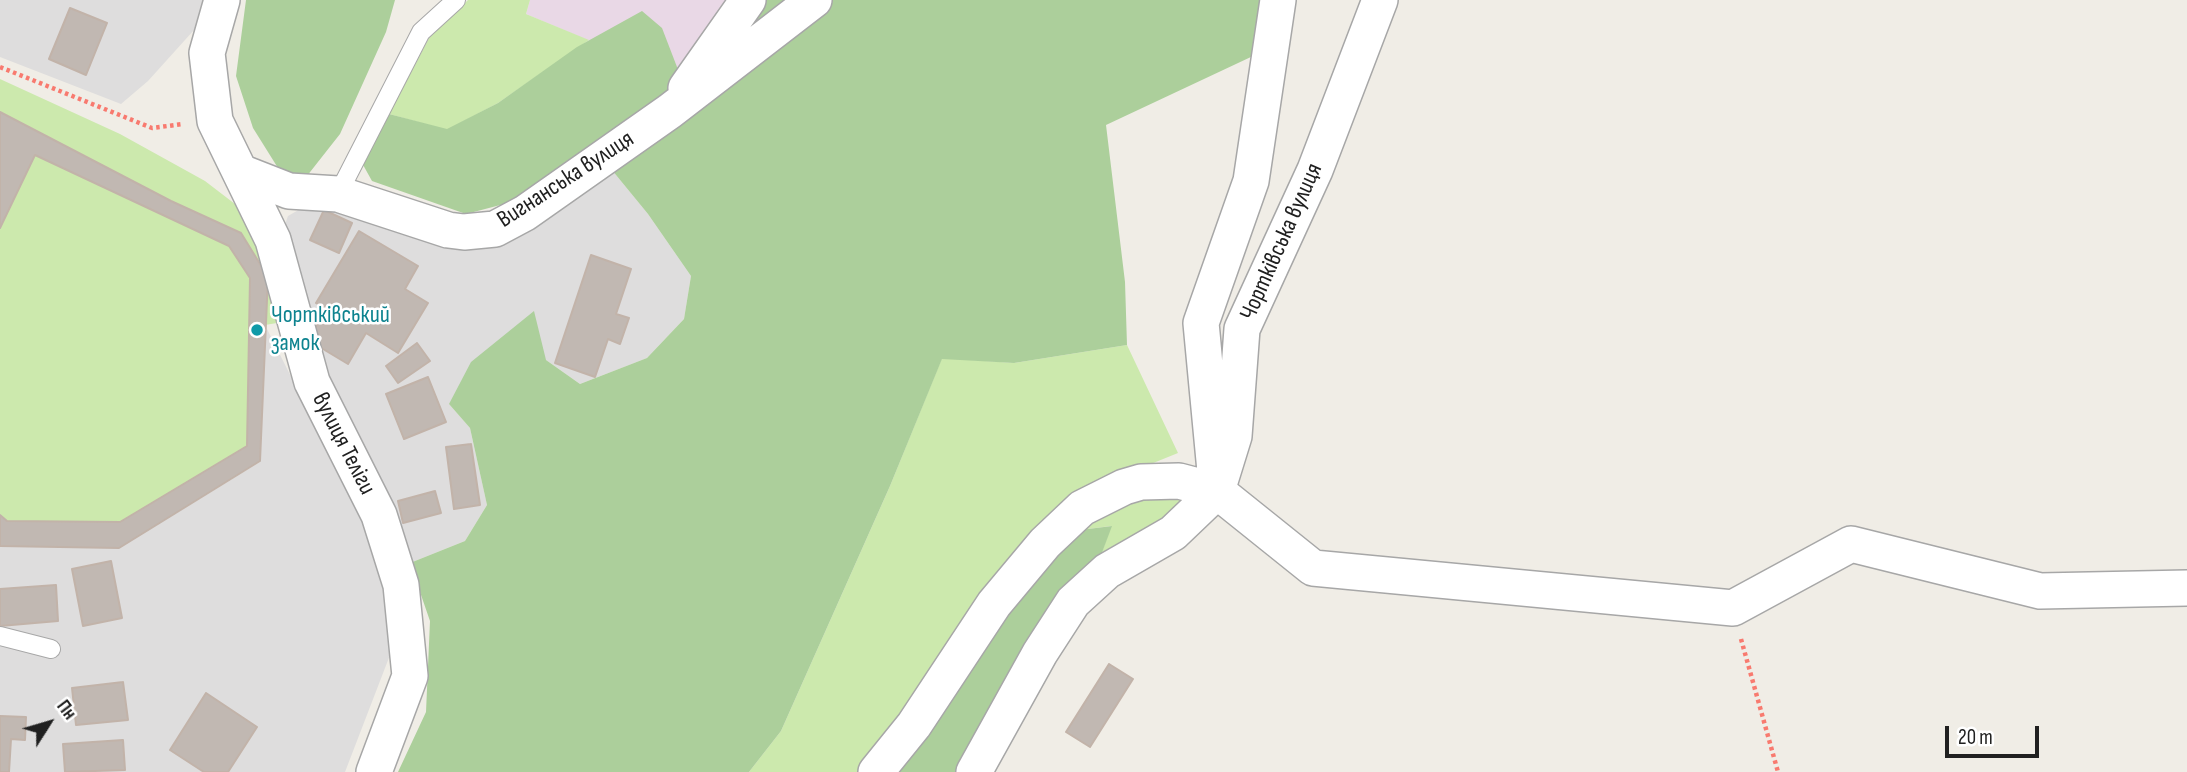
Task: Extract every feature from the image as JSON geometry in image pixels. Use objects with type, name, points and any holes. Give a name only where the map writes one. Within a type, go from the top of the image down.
[{"type":"street","name":"вулиця Теліги","points":[[222,0],[208,53],[215,121],[243,173],[273,240],[312,382],[379,515],[401,585],[410,677],[374,772]]},
{"type":"street","points":[[670,111],[748,0]]},
{"type":"street","name":"Вигнанська вулиця","points":[[243,173],[289,191],[338,194],[448,230],[472,232],[495,229],[525,213],[670,111],[814,0]]},
{"type":"street","points":[[1217,491],[1201,323],[1251,181],[1278,0]]},
{"type":"street","name":"Чортківська вулиця","points":[[1217,491],[1234,436],[1242,329],[1315,170],[1380,0]]},
{"type":"street","points":[[876,772],[914,725],[993,604],[1045,543],[1082,508],[1124,487],[1141,482],[1179,481],[1217,491],[1313,568],[1733,608],[1851,544],[2040,591],[2187,588]]},
{"type":"street","points":[[975,772],[1040,653],[1073,602],[1107,571],[1172,533],[1217,491]]},
{"type":"lane","points":[[338,194],[421,32],[456,0]]},
{"type":"lane","points":[[0,636],[51,649]]},
{"type":"path","points":[[0,67],[152,128],[215,121]]},
{"type":"path","points":[[1733,608],[1778,772]]},
{"type":"shaded area","points":[[0,0],[207,0],[194,30],[148,81],[121,104],[0,57]]},
{"type":"shaded area","points":[[530,0],[727,0],[682,80],[526,14]]},
{"type":"shaded area","points":[[607,164],[648,214],[691,276],[684,319],[647,358],[580,384],[546,360],[449,404],[470,428],[487,505],[465,541],[410,563],[308,346],[282,233],[288,216],[309,204],[454,239]]},
{"type":"shaded area","points":[[265,325],[355,504],[395,605],[390,655],[345,772],[0,772],[0,546],[119,548],[260,462]]},
{"type":"green space","points":[[246,0],[395,0],[386,32],[340,134],[303,181],[278,168],[253,128],[236,76]]},
{"type":"green space","points":[[468,0],[530,0],[526,14],[589,40],[498,103],[447,130],[389,114],[429,38]]},
{"type":"green space","points":[[763,0],[1263,0],[1253,56],[1106,125],[1125,282],[1127,345],[1014,363],[942,359],[890,486],[781,731],[749,772],[398,772],[426,712],[430,621],[410,563],[465,541],[487,505],[470,428],[449,404],[471,362],[534,311],[546,360],[580,384],[647,358],[684,319],[691,276],[648,214],[607,164]]},
{"type":"green space","points":[[642,11],[662,28],[682,80],[527,198],[466,214],[372,181],[362,163],[389,114],[447,129],[498,103],[577,47]]},
{"type":"green space","points":[[0,79],[120,134],[205,181],[248,214],[279,290],[277,323],[265,325],[268,277],[241,233],[171,201],[0,112]]},
{"type":"green space","points":[[35,155],[229,246],[250,278],[247,446],[120,522],[7,521],[0,515],[0,228]]},
{"type":"green space","points":[[1127,345],[1178,453],[1084,491],[865,772],[749,772],[781,731],[890,486],[942,358],[1014,363]]},
{"type":"green space","points":[[1162,487],[1192,503],[1100,558],[1111,526],[1080,530],[1097,516]]},
{"type":"green space","points":[[1112,526],[1100,558],[964,772],[890,772],[991,623],[1080,530]]},
{"type":"building","points":[[70,8],[107,23],[86,75],[49,59]]},
{"type":"building","name":"Чортківський замок","points":[[0,112],[171,201],[241,233],[268,277],[260,461],[119,548],[0,546],[0,515],[7,521],[120,522],[247,446],[250,278],[229,246],[35,155],[0,228]]},
{"type":"building","points":[[324,210],[352,223],[339,253],[310,240]]},
{"type":"building","points":[[359,231],[418,266],[405,289],[428,303],[398,353],[366,333],[348,364],[308,340],[326,309],[316,303]]},
{"type":"building","points":[[591,255],[631,269],[616,314],[629,318],[620,344],[608,339],[595,377],[555,363]]},
{"type":"building","points":[[417,343],[430,361],[398,383],[386,366]]},
{"type":"building","points":[[428,377],[446,422],[404,439],[386,394]]},
{"type":"building","points":[[471,444],[480,505],[454,509],[446,447]]},
{"type":"building","points":[[435,491],[441,513],[403,523],[398,501]]},
{"type":"building","points":[[111,561],[122,618],[83,626],[72,569]]},
{"type":"building","points":[[56,585],[58,621],[0,626],[0,589]]},
{"type":"building","points":[[1109,664],[1133,679],[1090,747],[1066,732]]},
{"type":"building","points":[[123,682],[128,720],[76,725],[72,688]]},
{"type":"building","points":[[206,693],[257,727],[228,772],[204,772],[170,750]]},
{"type":"building","points":[[0,716],[26,717],[25,740],[11,739],[9,772],[0,772]]},
{"type":"building","points":[[123,740],[125,770],[65,772],[63,744]]},
{"type":"place","name":"Чортківський замок","points":[[257,330]]}]
